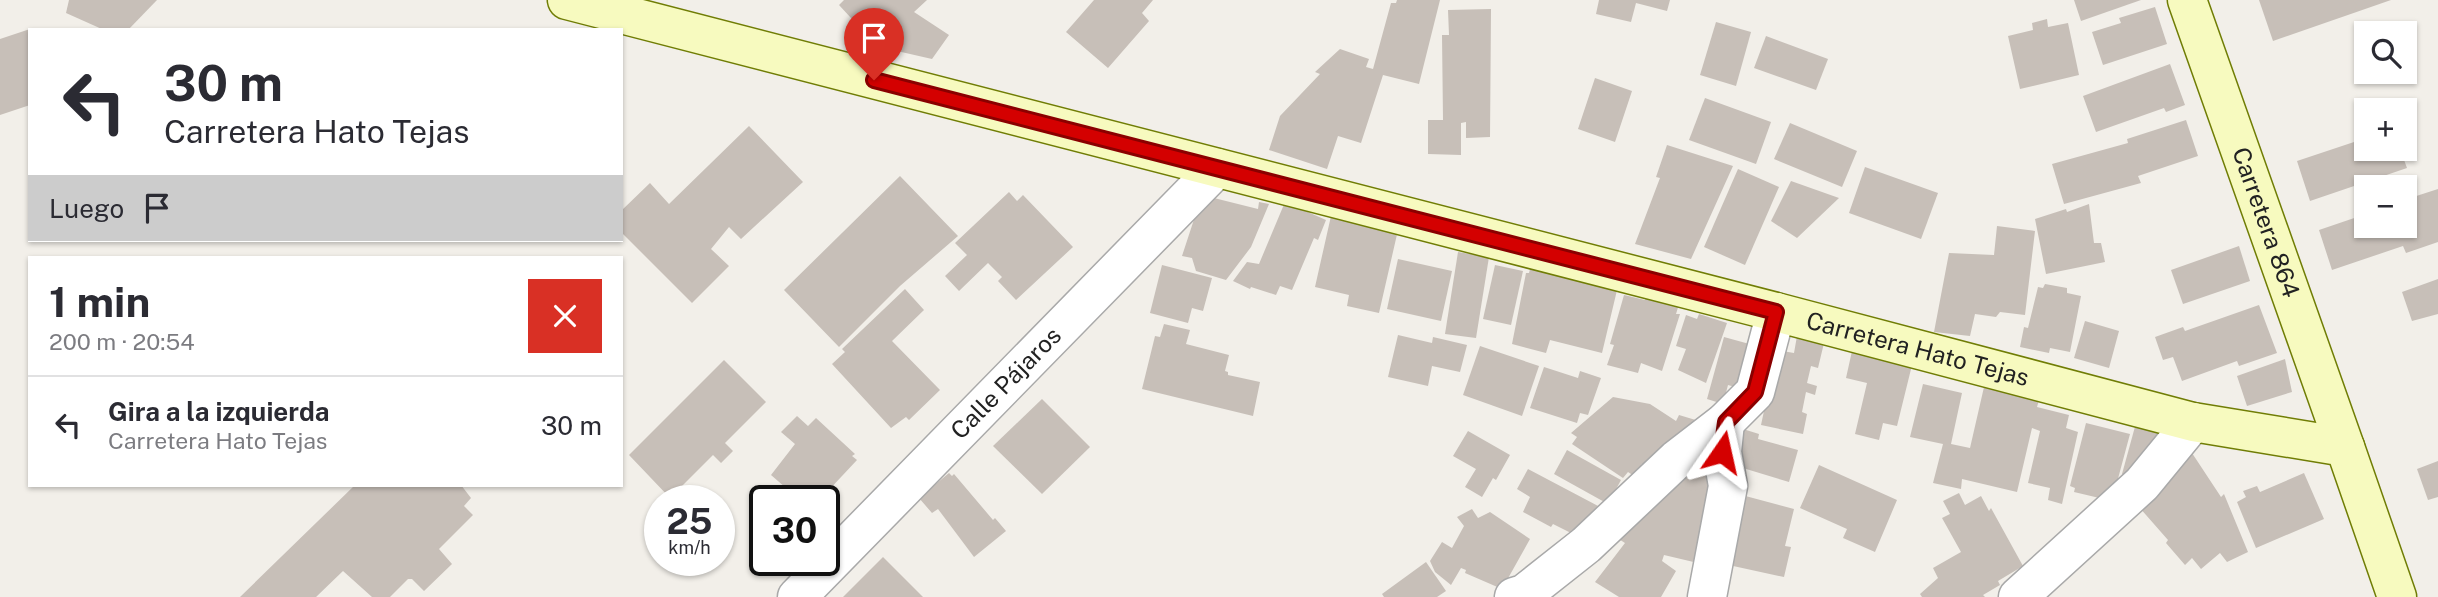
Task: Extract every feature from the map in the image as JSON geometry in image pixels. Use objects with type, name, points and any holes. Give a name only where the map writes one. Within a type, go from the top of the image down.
[{"type":"street","name":"Carretera Hato Tejas","points":[[567,0],[2193,422],[2345,447]]},
{"type":"street","name":"Carretera 864","points":[[2187,0],[2345,447]]},
{"type":"street","name":"Calle Pájaros","points":[[797,597],[1217,168]]},
{"type":"street","points":[[1514,597],[1524,594],[1586,545],[1677,459],[1726,422],[1755,392],[1776,312]]},
{"type":"street","points":[[1707,597],[1728,486],[1722,452],[1726,422]]},
{"type":"street","points":[[2018,597],[2142,484],[2193,422]]},
{"type":"street","points":[[2345,447],[2397,597]]},
{"type":"building","points":[[69,0],[157,0],[130,28],[100,28],[66,13]]},
{"type":"building","points":[[844,0],[927,0],[914,12],[949,35],[932,59],[897,51],[883,38],[875,44],[839,5]]},
{"type":"building","points":[[1094,0],[1153,0],[1142,13],[1149,21],[1108,68],[1066,32]]},
{"type":"building","points":[[1397,0],[1440,0],[1419,84],[1383,75],[1361,143],[1338,136],[1327,169],[1269,150],[1280,116],[1320,74],[1315,72],[1340,49],[1369,59],[1366,67],[1373,69],[1391,3],[1396,3]]},
{"type":"building","points":[[1599,0],[1670,0],[1667,11],[1636,3],[1631,22],[1596,14]]},
{"type":"building","points":[[2074,0],[2141,0],[2081,21]]},
{"type":"building","points":[[2259,0],[2391,0],[2273,41]]},
{"type":"building","points":[[2155,7],[2167,44],[2103,65],[2092,32],[2121,23],[2119,18]]},
{"type":"building","points":[[1491,9],[1490,137],[1466,138],[1466,122],[1461,123],[1461,155],[1428,154],[1428,120],[1443,120],[1442,35],[1449,35],[1448,10]]},
{"type":"building","points":[[2047,19],[2048,27],[2068,23],[2079,75],[2020,89],[2008,36],[2033,30],[2032,23]]},
{"type":"building","points":[[1716,22],[1751,32],[1736,86],[1700,75]]},
{"type":"building","points":[[28,30],[28,106],[0,115],[0,39]]},
{"type":"building","points":[[1766,36],[1828,59],[1816,90],[1754,68]]},
{"type":"building","points":[[2170,64],[2185,105],[2166,112],[2164,108],[2096,132],[2083,96]]},
{"type":"building","points":[[1595,78],[1632,91],[1615,142],[1578,129]]},
{"type":"building","points":[[1705,98],[1771,122],[1756,164],[1689,140]]},
{"type":"building","points":[[2186,120],[2198,156],[2138,176],[2141,183],[2064,204],[2052,164],[2128,143],[2127,139]]},
{"type":"building","points":[[1790,123],[1857,151],[1842,187],[1774,159]]},
{"type":"building","points":[[749,126],[803,182],[741,239],[729,227],[711,249],[729,266],[692,303],[623,234],[623,209],[650,183],[669,204]]},
{"type":"building","points":[[2354,142],[2354,161],[2404,161],[2407,168],[2386,175],[2354,175],[2354,186],[2310,201],[2297,161]]},
{"type":"building","points":[[1667,145],[1733,166],[1691,259],[1635,244],[1660,178],[1656,177]]},
{"type":"building","points":[[1865,167],[1938,193],[1921,239],[1849,213]]},
{"type":"building","points":[[1738,169],[1779,187],[1745,265],[1704,247]]},
{"type":"building","points":[[900,176],[958,236],[900,286],[839,347],[784,290]]},
{"type":"building","points":[[1791,181],[1839,198],[1797,238],[1771,221]]},
{"type":"building","points":[[2438,189],[2438,242],[2406,253],[2403,246],[2332,270],[2319,230],[2354,218],[2354,238],[2417,238],[2417,196]]},
{"type":"building","points":[[1009,192],[1017,201],[1023,195],[1073,247],[1016,300],[998,281],[1002,277],[988,263],[959,291],[945,276],[967,255],[955,243]]},
{"type":"building","points":[[1202,195],[1258,209],[1259,202],[1269,204],[1251,247],[1226,280],[1196,271],[1192,258],[1182,256]]},
{"type":"building","points":[[1285,202],[1326,220],[1318,240],[1314,238],[1292,290],[1280,286],[1276,295],[1251,287],[1250,289],[1233,281],[1247,262],[1259,264]]},
{"type":"building","points":[[2089,204],[2094,243],[2101,243],[2105,262],[2046,274],[2035,219]]},
{"type":"building","points":[[1331,216],[1398,230],[1379,313],[1347,306],[1349,295],[1315,287]]},
{"type":"building","points":[[1997,226],[2035,231],[2025,315],[2000,312],[1996,317],[1975,314],[1970,336],[1934,332],[1949,253],[1994,255]]},
{"type":"building","points":[[2239,246],[2250,281],[2183,304],[2171,270]]},
{"type":"building","points":[[1458,252],[1489,257],[1476,338],[1445,334]]},
{"type":"building","points":[[1398,259],[1452,271],[1441,321],[1387,309]]},
{"type":"building","points":[[1162,265],[1212,278],[1203,311],[1192,308],[1188,323],[1150,313]]},
{"type":"building","points":[[1495,265],[1523,271],[1511,325],[1483,319]]},
{"type":"building","points":[[1531,265],[1618,286],[1602,353],[1550,340],[1546,353],[1512,344],[1526,273],[1529,273]]},
{"type":"building","points":[[2438,279],[2438,314],[2412,321],[2402,292]]},
{"type":"building","points":[[2045,284],[2067,288],[2067,293],[2081,296],[2070,352],[2050,348],[2049,353],[2020,347],[2024,327],[2028,328],[2038,287],[2043,288]]},
{"type":"building","points":[[905,289],[924,310],[892,341],[940,390],[909,420],[906,417],[891,428],[832,364],[845,352],[842,349]]},
{"type":"building","points":[[1624,295],[1645,300],[1647,295],[1679,304],[1676,314],[1680,314],[1662,371],[1641,363],[1638,373],[1607,365]]},
{"type":"building","points":[[2259,305],[2277,353],[2239,366],[2237,361],[2182,381],[2173,357],[2163,360],[2155,337],[2183,327],[2185,331]]},
{"type":"building","points":[[1699,314],[1727,323],[1706,383],[1678,370],[1686,349],[1676,346],[1686,315],[1697,319]]},
{"type":"building","points":[[2085,321],[2119,331],[2109,368],[2074,358]]},
{"type":"building","points":[[1164,324],[1190,330],[1186,344],[1229,355],[1225,371],[1228,375],[1260,382],[1253,416],[1142,389],[1155,336],[1160,337]]},
{"type":"building","points":[[1398,335],[1432,343],[1433,337],[1467,345],[1460,372],[1432,366],[1428,386],[1388,377]]},
{"type":"building","points":[[1797,336],[1824,343],[1818,368],[1811,366],[1807,383],[1817,386],[1815,395],[1806,392],[1802,412],[1807,414],[1803,434],[1761,425],[1777,350],[1794,353]]},
{"type":"building","points":[[1724,337],[1753,345],[1742,389],[1728,385],[1723,404],[1707,399]]},
{"type":"building","points":[[1480,346],[1539,366],[1522,416],[1463,395]]},
{"type":"building","points":[[1852,351],[1912,365],[1897,426],[1883,423],[1879,440],[1855,434],[1867,383],[1846,378]]},
{"type":"building","points":[[2285,359],[2292,392],[2247,406],[2237,376]]},
{"type":"building","points":[[724,360],[766,402],[725,443],[733,451],[721,463],[713,455],[683,485],[658,485],[629,455]]},
{"type":"building","points":[[1544,367],[1578,378],[1580,371],[1601,378],[1588,415],[1580,413],[1577,423],[1530,408]]},
{"type":"building","points":[[1923,384],[1962,393],[1951,444],[1970,448],[1984,387],[2039,400],[2037,407],[2069,415],[2066,428],[2078,432],[2062,504],[2048,500],[2050,488],[2028,483],[2040,431],[2032,428],[2017,492],[1962,479],[1961,489],[1933,483],[1943,444],[1910,437]]},
{"type":"building","points":[[1613,397],[1650,404],[1676,421],[1679,415],[1709,424],[1692,436],[1682,430],[1656,472],[1642,464],[1634,476],[1628,472],[1623,478],[1572,444],[1577,437],[1571,433]]},
{"type":"building","points":[[1042,399],[1090,447],[1042,494],[993,446]]},
{"type":"building","points":[[797,416],[808,426],[816,418],[855,454],[852,456],[857,460],[834,485],[783,485],[771,475],[795,444],[781,432]]},
{"type":"building","points":[[2086,423],[2130,434],[2112,501],[2074,492],[2075,488],[2070,486]]},
{"type":"building","points":[[2136,423],[2166,436],[2136,479],[2122,474]]},
{"type":"building","points":[[1743,429],[1759,434],[1758,439],[1798,450],[1789,482],[1733,465]]},
{"type":"building","points":[[1468,431],[1510,455],[1496,480],[1493,478],[1482,497],[1465,487],[1476,469],[1453,456]]},
{"type":"building","points":[[1567,450],[1621,480],[1608,504],[1554,474]]},
{"type":"building","points":[[2190,450],[2221,497],[2224,494],[2248,552],[2227,562],[2220,553],[2201,569],[2192,558],[2185,565],[2166,543],[2168,540],[2139,507]]},
{"type":"building","points":[[2438,461],[2438,497],[2428,500],[2417,469]]},
{"type":"building","points":[[1819,465],[1897,500],[1875,552],[1843,538],[1847,529],[1800,508]]},
{"type":"building","points":[[1682,466],[1721,475],[1702,564],[1664,555],[1662,561],[1676,571],[1661,597],[1619,597],[1595,582],[1625,543],[1611,534]]},
{"type":"building","points":[[1528,469],[1600,507],[1583,539],[1553,524],[1551,527],[1523,512],[1530,497],[1517,489]]},
{"type":"building","points":[[949,473],[952,476],[954,474],[993,520],[995,518],[1006,531],[974,557],[938,509],[932,513],[919,498]]},
{"type":"building","points":[[2304,473],[2324,519],[2256,548],[2237,502],[2246,497],[2243,491],[2257,486],[2260,492]]},
{"type":"building","points":[[353,487],[463,487],[471,498],[464,506],[473,515],[439,549],[452,564],[424,591],[412,579],[408,579],[390,597],[372,597],[343,571],[316,597],[240,597]]},
{"type":"building","points":[[1959,493],[1965,505],[1981,496],[1989,511],[1991,508],[2023,566],[1998,581],[2000,585],[1983,595],[1985,597],[1922,597],[1920,594],[1938,578],[1933,568],[1961,552],[1942,518],[1950,514],[1943,501]]},
{"type":"building","points":[[1738,494],[1794,509],[1785,546],[1791,547],[1784,577],[1724,564]]},
{"type":"building","points":[[1472,509],[1478,518],[1490,512],[1530,539],[1502,589],[1465,573],[1466,570],[1461,568],[1451,585],[1435,572],[1430,561],[1442,542],[1452,548],[1464,526],[1457,517]]},
{"type":"building","points":[[883,557],[923,597],[843,597]]},
{"type":"building","points":[[1426,562],[1446,591],[1437,597],[1384,597],[1382,594]]},
{"type":"route","points":[[874,80],[1776,312],[1755,392],[1726,422],[1722,452]]}]
